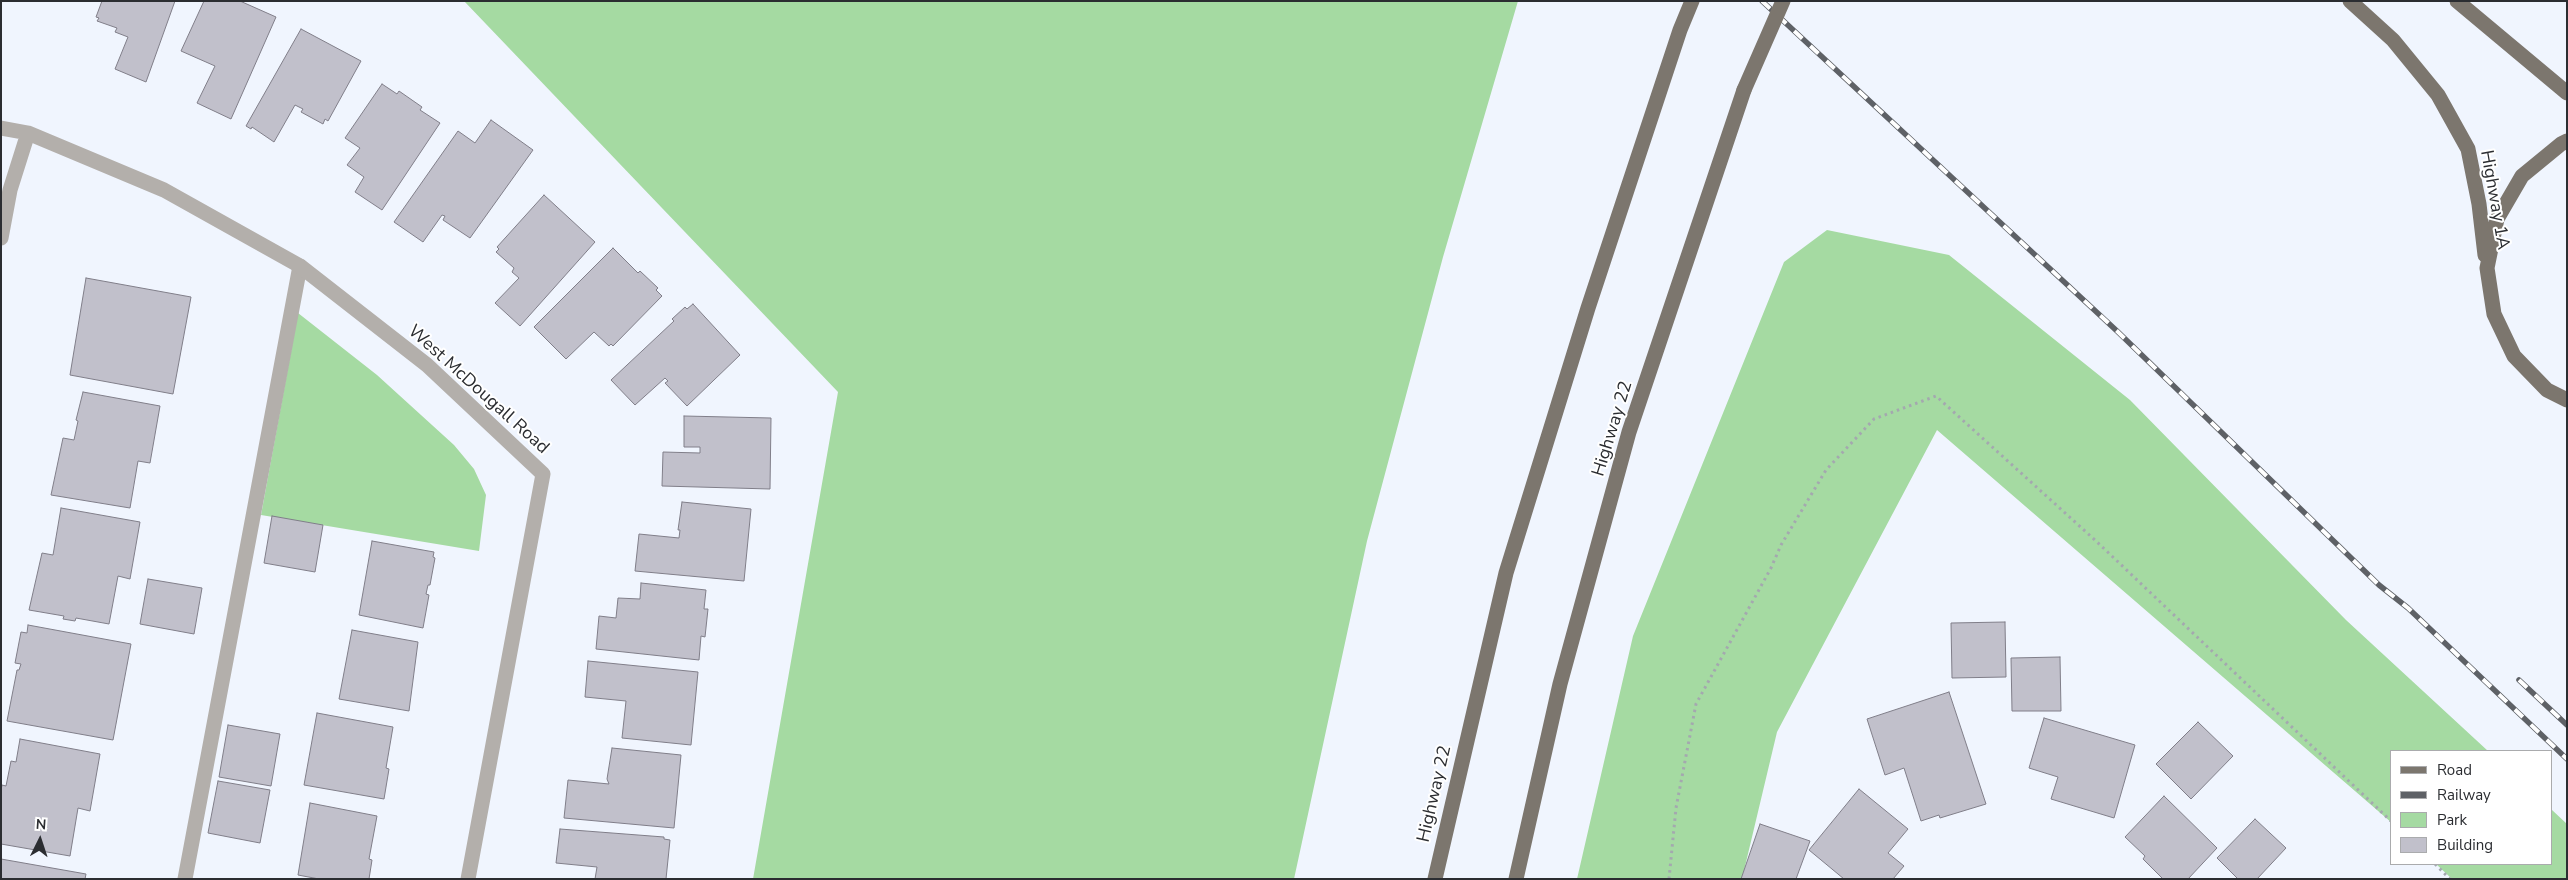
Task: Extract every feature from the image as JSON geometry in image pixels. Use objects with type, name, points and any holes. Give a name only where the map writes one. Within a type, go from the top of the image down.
[{"type":"main road","name":"Highway 22","points":[[1435,879],[1506,573],[1588,308],[1680,30],[1692,1]]},
{"type":"main road","name":"Highway 22","points":[[1516,879],[1560,684],[1630,432],[1744,90],[1782,1]]},
{"type":"main road","name":"Highway 1A","points":[[2350,1],[2393,40],[2438,95],[2468,148],[2479,204],[2494,314],[2514,356],[2547,390],[2567,400]]},
{"type":"main road","points":[[2457,1],[2567,93]]},
{"type":"main road","points":[[2487,268],[2497,219],[2522,176],[2567,141]]},
{"type":"street","name":"West McDougall Road","points":[[1,128],[28,133],[164,190],[300,266],[427,364],[543,474],[468,879]]},
{"type":"street","points":[[1,238],[10,190],[28,133]]},
{"type":"street","points":[[185,879],[300,266]]},
{"type":"path","points":[[1669,879],[1676,808],[1696,704],[1771,568],[1781,545],[1826,470],[1874,420],[1936,396],[2096,541],[2390,820]]},
{"type":"path","points":[[2436,865],[2450,879]]},
{"type":"green space","points":[[464,1],[1518,1],[1443,257],[1367,541],[1294,879],[753,879],[838,392]]},
{"type":"green space","points":[[1827,230],[1949,255],[2130,400],[2346,620],[2487,750],[2390,750],[2390,821],[1937,430],[1777,732],[1742,879],[1577,879],[1633,636],[1784,262]]},
{"type":"green space","points":[[298,313],[377,375],[454,445],[474,469],[486,495],[479,551],[261,515]]},
{"type":"green space","points":[[2553,811],[2567,824],[2567,879],[2452,879],[2437,865],[2553,865]]},
{"type":"building","points":[[102,1],[175,1],[146,82],[115,69],[128,37],[115,32],[117,28],[97,21],[99,18],[96,17]]},
{"type":"building","points":[[204,1],[240,1],[276,17],[231,119],[197,103],[215,66],[181,51]]},
{"type":"building","points":[[301,29],[361,61],[328,121],[325,119],[323,124],[301,112],[303,109],[295,105],[274,142],[252,127],[251,129],[246,126]]},
{"type":"building","points":[[382,84],[397,94],[399,91],[422,107],[420,110],[440,123],[382,210],[355,192],[364,177],[347,165],[360,148],[345,138]]},
{"type":"building","points":[[491,120],[533,150],[470,238],[443,220],[445,216],[442,215],[423,242],[394,222],[458,131],[475,143]]},
{"type":"building","points":[[544,195],[595,242],[520,326],[495,303],[519,278],[512,272],[514,268],[496,252],[499,249],[497,247]]},
{"type":"building","points":[[613,248],[638,273],[640,271],[658,288],[656,290],[662,296],[613,346],[611,344],[609,346],[594,332],[566,359],[534,327]]},
{"type":"building","points":[[86,278],[191,297],[173,394],[70,375]]},
{"type":"building","points":[[693,304],[740,355],[687,406],[665,383],[668,381],[665,378],[635,405],[611,380],[674,321],[672,319],[685,307],[687,309]]},
{"type":"building","points":[[83,392],[160,406],[150,463],[138,461],[130,508],[51,495],[63,438],[74,440],[78,421],[76,420]]},
{"type":"building","points":[[684,416],[771,418],[770,489],[662,486],[663,452],[700,453],[700,447],[684,447]]},
{"type":"building","points":[[682,502],[751,509],[744,581],[635,571],[639,534],[679,538],[680,530],[678,530]]},
{"type":"building","points":[[61,508],[140,522],[130,579],[118,576],[109,624],[76,618],[75,621],[63,619],[64,616],[29,610],[42,553],[53,555]]},
{"type":"building","points":[[272,516],[323,525],[315,572],[264,563]]},
{"type":"building","points":[[372,541],[434,552],[433,557],[435,558],[430,585],[428,585],[426,594],[429,595],[423,628],[359,615]]},
{"type":"building","points":[[148,579],[202,588],[194,634],[140,624]]},
{"type":"building","points":[[641,583],[706,590],[704,609],[708,609],[705,637],[701,636],[699,660],[596,649],[599,616],[616,618],[618,598],[640,599]]},
{"type":"building","points":[[2005,622],[2006,677],[1952,678],[1951,623]]},
{"type":"building","points":[[28,625],[131,644],[113,740],[7,721],[17,670],[19,670],[21,664],[15,663],[21,632],[27,633]]},
{"type":"building","points":[[352,630],[418,642],[409,711],[339,699]]},
{"type":"building","points":[[2060,657],[2061,711],[2012,711],[2011,658]]},
{"type":"building","points":[[588,661],[698,672],[691,745],[622,738],[626,701],[585,697]]},
{"type":"building","points":[[1949,692],[1986,804],[1940,818],[1939,815],[1921,821],[1904,768],[1885,775],[1867,719]]},
{"type":"building","points":[[317,713],[393,727],[386,768],[389,769],[384,799],[304,785]]},
{"type":"building","points":[[2044,718],[2135,745],[2114,818],[2051,799],[2058,777],[2029,768]]},
{"type":"building","points":[[2198,722],[2233,756],[2191,799],[2156,764]]},
{"type":"building","points":[[228,725],[280,734],[271,786],[219,777]]},
{"type":"building","points":[[20,739],[100,754],[90,811],[78,808],[70,856],[1,844],[1,790],[2,785],[6,786],[11,761],[16,762]]},
{"type":"building","points":[[612,748],[681,755],[674,828],[564,818],[568,780],[609,784],[607,779]]},
{"type":"building","points":[[218,781],[270,790],[260,843],[208,833]]},
{"type":"building","points":[[1859,789],[1908,829],[1888,853],[1904,866],[1893,879],[1844,879],[1809,850]]},
{"type":"building","points":[[2164,796],[2217,848],[2188,879],[2163,879],[2143,859],[2145,856],[2125,837]]},
{"type":"building","points":[[310,803],[377,816],[369,859],[372,860],[369,879],[319,879],[298,875]]},
{"type":"building","points":[[2255,819],[2286,848],[2257,879],[2238,879],[2217,858]]},
{"type":"building","points":[[1760,824],[1810,841],[1796,879],[1741,879]]},
{"type":"building","points":[[560,829],[664,837],[664,839],[670,840],[666,879],[595,879],[597,867],[556,863]]},
{"type":"building","points":[[1,859],[86,874],[85,879],[1,879]]},
{"type":"railway","points":[[1762,1],[2118,332],[2379,585],[2408,608],[2567,759]]},
{"type":"railway","points":[[2519,680],[2567,725]]}]
